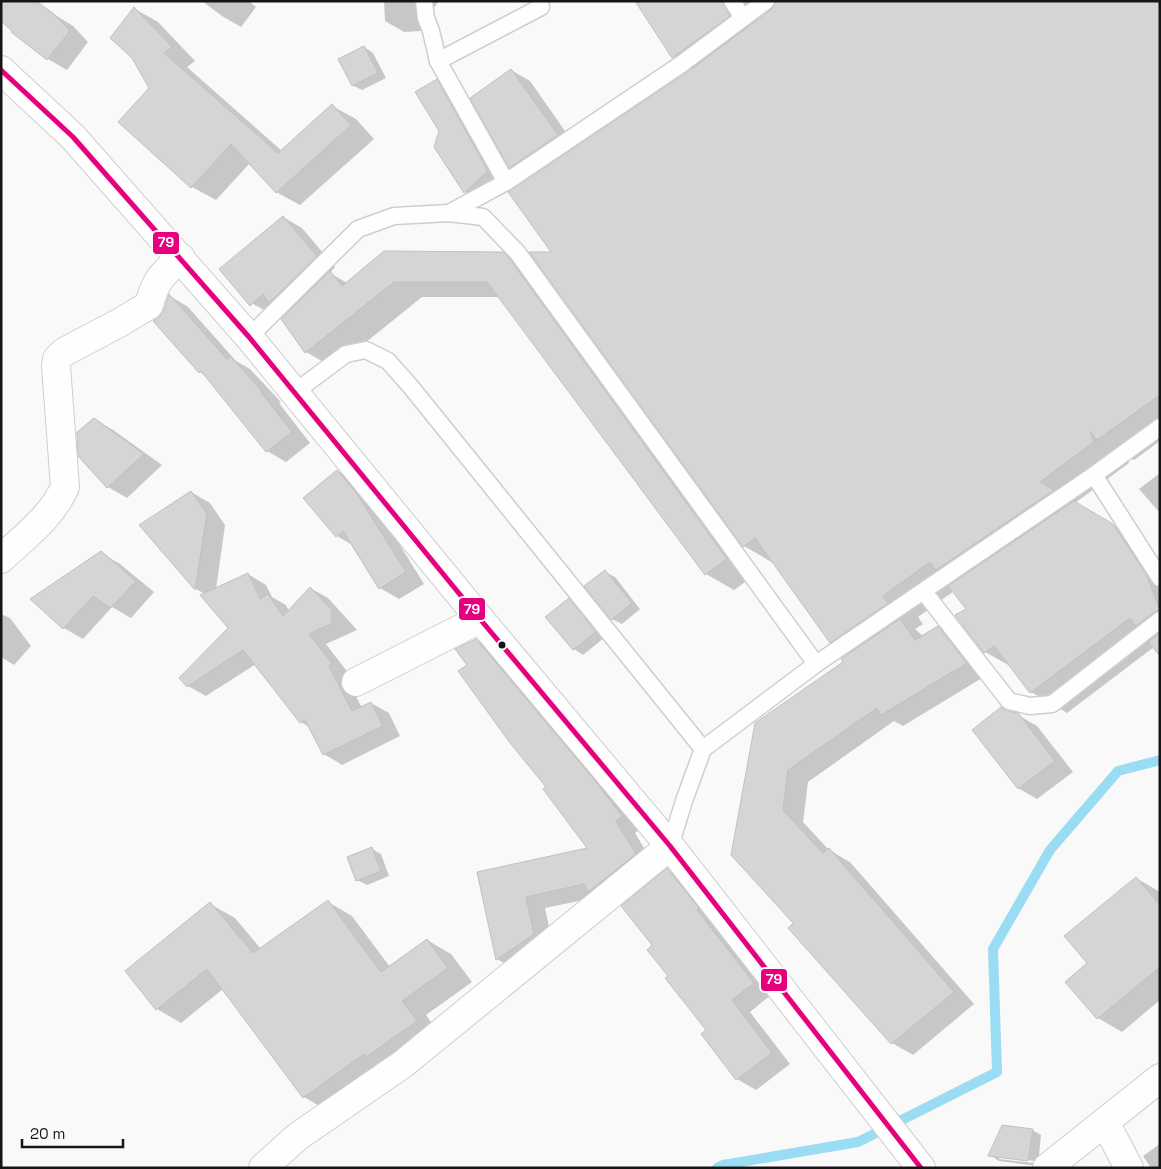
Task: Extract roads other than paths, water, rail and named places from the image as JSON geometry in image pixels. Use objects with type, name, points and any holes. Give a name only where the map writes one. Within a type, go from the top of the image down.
[{"type":"main road","points":[[1,70],[73,137],[249,337],[480,620],[670,846],[920,1168]]},
{"type":"main road","points":[[1,559],[48,515],[58,503],[65,487],[57,359],[64,352],[149,305],[154,287],[166,271],[181,258]]},
{"type":"main road","points":[[356,682],[480,620]]},
{"type":"main road","points":[[263,1168],[297,1136],[404,1064],[670,846]]},
{"type":"main road","points":[[1047,1168],[1160,1078]]},
{"type":"main road","points":[[1105,1122],[1129,1168]]},
{"type":"lane","points":[[424,1],[426,18],[438,61],[506,182]]},
{"type":"lane","points":[[732,1],[743,18]]},
{"type":"lane","points":[[449,213],[506,182],[680,65],[766,1]]},
{"type":"lane","points":[[438,61],[541,7]]},
{"type":"lane","points":[[249,337],[358,229],[394,216],[449,213],[483,217],[517,252],[816,664]]},
{"type":"lane","points":[[295,392],[346,354],[366,350],[388,360],[703,749]]},
{"type":"lane","points":[[670,846],[703,749],[816,664],[1094,475],[1160,427]]},
{"type":"lane","points":[[1094,475],[1160,578]]},
{"type":"lane","points":[[924,592],[1009,701],[1030,706],[1052,704],[1160,620]]},
{"type":"waterway","points":[[717,1168],[723,1165],[858,1142],[997,1072],[993,949],[1050,850],[1118,771],[1160,760]]}]
